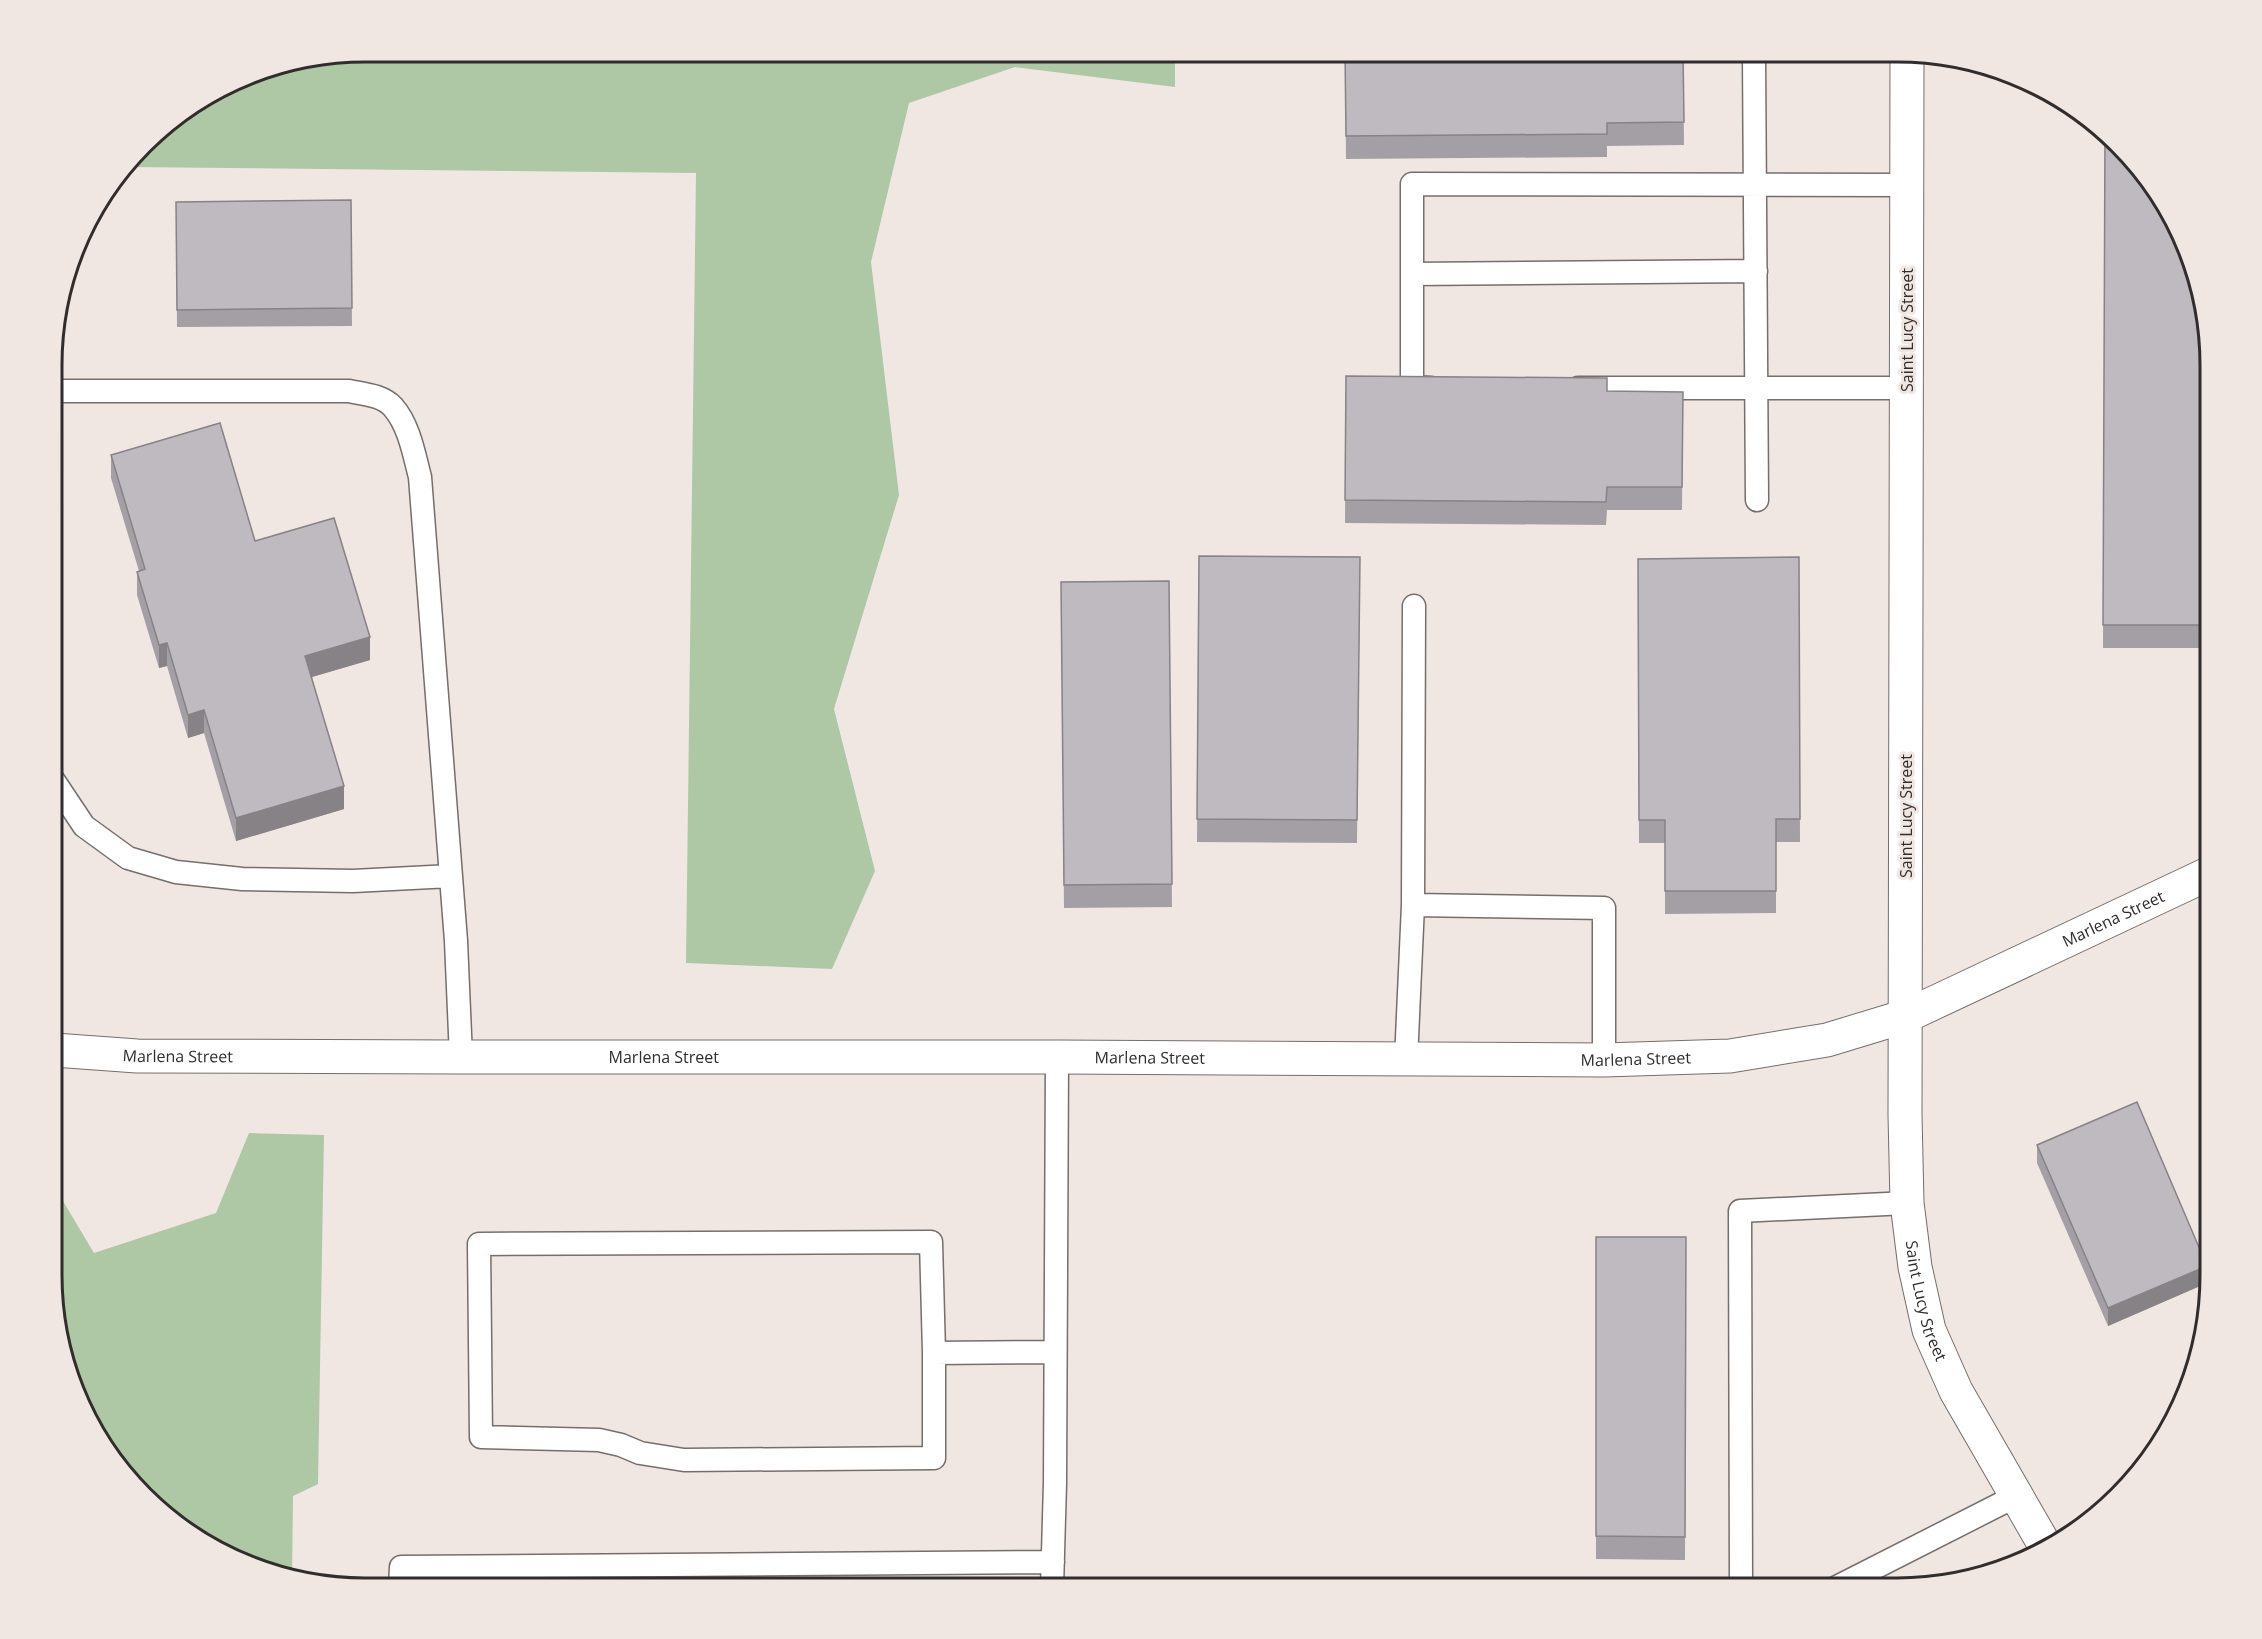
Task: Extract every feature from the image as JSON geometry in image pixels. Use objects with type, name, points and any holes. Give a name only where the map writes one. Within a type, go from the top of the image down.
[{"type":"street","name":"Saint Lucy Street","points":[[1907,62],[1905,1115],[1907,1203],[1915,1267],[1929,1330],[1956,1391],[2043,1540]]},
{"type":"street","name":"Marlena Street","points":[[62,1051],[137,1056],[1604,1060],[1730,1056],[1827,1040],[1906,1016],[2200,878]]},
{"type":"lane","points":[[1754,62],[1757,500]]},
{"type":"lane","points":[[1447,388],[1412,387],[1412,184],[1907,184]]},
{"type":"lane","points":[[1412,274],[1756,271]]},
{"type":"lane","points":[[1554,388],[1907,388]]},
{"type":"lane","points":[[62,391],[349,391],[374,396],[392,406],[406,431],[420,477],[456,941],[460,1057]]},
{"type":"lane","points":[[1406,1059],[1413,905],[1414,606]]},
{"type":"lane","points":[[62,793],[84,826],[128,858],[176,872],[242,879],[353,881],[451,876]]},
{"type":"lane","points":[[1413,905],[1604,908],[1604,1060]]},
{"type":"lane","points":[[1052,1578],[1057,1057]]},
{"type":"lane","points":[[1741,1578],[1740,1211],[1907,1203]]},
{"type":"lane","points":[[931,1242],[934,1353],[934,1458],[684,1460],[640,1453],[621,1445],[599,1440],[482,1437],[479,1244],[931,1242]]},
{"type":"lane","points":[[934,1353],[1055,1352]]},
{"type":"lane","points":[[1855,1578],[2018,1495]]},
{"type":"lane","points":[[400,1578],[401,1567],[1053,1562]]},
{"type":"green space","points":[[345,62],[1175,62],[1175,87],[1015,67],[909,103],[871,262],[899,495],[834,709],[875,871],[832,969],[686,963],[696,173],[135,167],[150,150],[180,124],[213,102],[267,78],[325,64]]},
{"type":"green space","points":[[249,1133],[324,1135],[318,1484],[293,1496],[292,1569],[249,1554],[213,1537],[180,1515],[150,1489],[124,1459],[102,1426],[78,1372],[67,1333],[62,1294],[62,1199],[94,1253],[216,1213]]},
{"type":"building","points":[[1345,62],[1683,62],[1684,122],[1607,123],[1607,134],[1346,136]]},
{"type":"building","points":[[2105,144],[2138,180],[2160,213],[2184,267],[2195,306],[2200,345],[2200,625],[2103,625]]},
{"type":"building","points":[[351,200],[352,308],[177,310],[176,202]]},
{"type":"building","points":[[1346,376],[1607,378],[1607,391],[1683,392],[1682,487],[1607,487],[1606,502],[1345,500]]},
{"type":"building","points":[[220,423],[255,541],[334,518],[370,637],[305,656],[344,786],[236,818],[204,710],[188,715],[167,643],[159,645],[137,572],[145,569],[111,455]]},
{"type":"building","points":[[1199,556],[1360,557],[1357,820],[1197,819]]},
{"type":"building","points":[[1799,557],[1800,819],[1776,819],[1776,891],[1665,891],[1665,820],[1639,820],[1638,559]]},
{"type":"building","points":[[1169,581],[1172,884],[1064,885],[1061,582]]},
{"type":"building","points":[[2137,1102],[2200,1250],[2200,1269],[2108,1308],[2037,1145]]},
{"type":"building","points":[[1596,1237],[1686,1237],[1685,1537],[1596,1536]]}]
